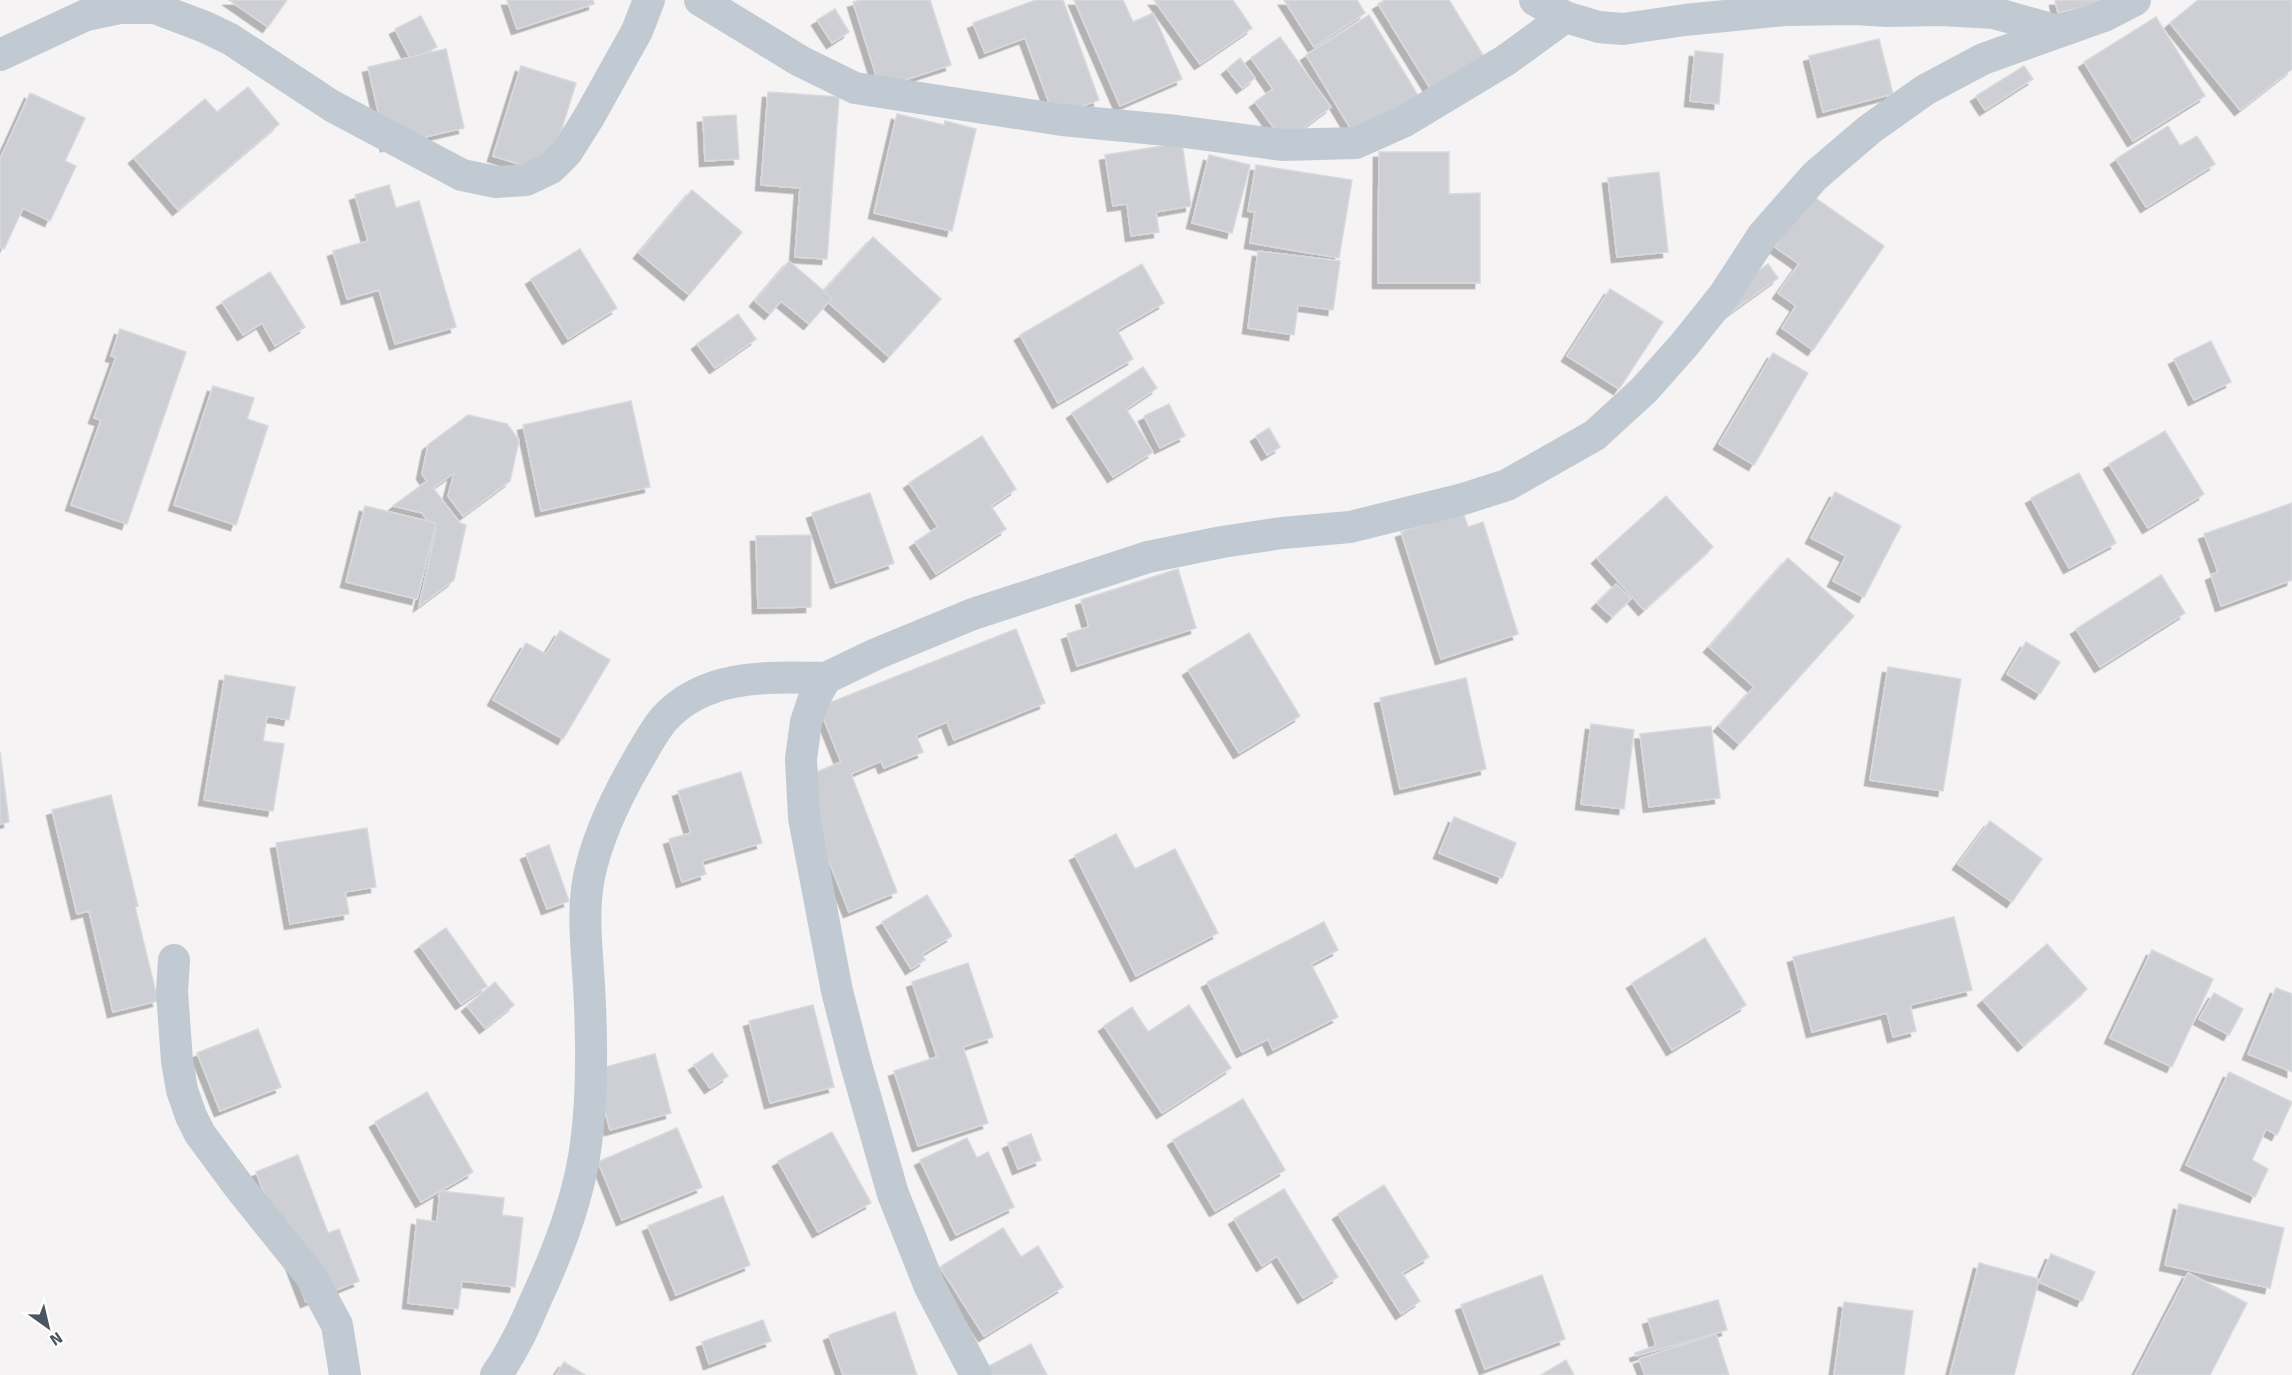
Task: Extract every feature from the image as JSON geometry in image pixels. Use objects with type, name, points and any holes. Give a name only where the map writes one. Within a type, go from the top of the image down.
[{"type":"street","points":[[0,55],[86,15],[120,8],[155,8],[230,39],[332,106],[462,175],[496,182],[526,180],[551,168],[567,152],[637,31],[649,0]]},
{"type":"street","points":[[700,0],[800,61],[855,88],[1062,120],[1188,132],[1282,146],[1356,143],[1403,122],[1506,60],[1565,17]]},
{"type":"street","points":[[1535,0],[1565,17],[1599,27],[1623,30],[1685,20],[1785,10],[1941,10],[1994,13],[2058,31]]},
{"type":"street","points":[[496,1375],[524,1326],[567,1227],[586,1146],[591,1093],[592,1044],[585,916],[588,879],[599,841],[619,792],[664,719],[688,698],[708,689],[739,680],[777,677],[826,678],[876,654],[973,614],[1148,558],[1222,542],[1282,533],[1350,527],[1463,499],[1507,485],[1594,435],[1644,390],[1724,295],[1763,235],[1815,176],[1870,129],[1925,90],[1983,59],[2104,16],[2135,0]]},
{"type":"street","points":[[826,678],[813,701],[806,722],[801,759],[804,818],[837,991],[893,1194],[930,1287],[976,1375]]},
{"type":"street","points":[[174,960],[172,992],[177,1060],[182,1090],[191,1116],[200,1134],[240,1188],[310,1275],[337,1325],[345,1375]]},
{"type":"building","points":[[229,0],[287,0],[268,27]]},
{"type":"building","points":[[507,0],[593,0],[594,4],[517,29]]},
{"type":"building","points":[[860,0],[930,0],[951,65],[880,88],[853,2]]},
{"type":"building","points":[[1036,0],[1063,0],[1099,100],[1054,116],[1025,38],[985,53],[973,23]]},
{"type":"building","points":[[1074,0],[1123,0],[1133,22],[1153,13],[1182,79],[1120,106]]},
{"type":"building","points":[[1154,0],[1233,0],[1252,28],[1200,64]]},
{"type":"building","points":[[1284,0],[1357,0],[1365,13],[1314,47]]},
{"type":"building","points":[[1385,0],[1449,0],[1488,63],[1435,96],[1378,4]]},
{"type":"building","points":[[2055,0],[2110,0],[2058,13]]},
{"type":"building","points":[[2198,0],[2292,0],[2292,69],[2240,110],[2170,23]]},
{"type":"building","points":[[835,9],[849,32],[832,43],[817,20]]},
{"type":"building","points":[[1369,15],[1419,97],[1355,136],[1306,55]]},
{"type":"building","points":[[421,16],[437,47],[411,60],[395,29]]},
{"type":"building","points":[[2156,17],[2205,96],[2133,141],[2084,62]]},
{"type":"building","points":[[1280,37],[1331,107],[1284,142],[1255,102],[1273,89],[1251,58]]},
{"type":"building","points":[[1879,39],[1893,94],[1823,112],[1809,56]]},
{"type":"building","points":[[446,49],[464,128],[386,146],[368,67]]},
{"type":"building","points":[[1695,51],[1723,54],[1719,104],[1690,101]]},
{"type":"building","points":[[1240,58],[1255,78],[1242,88],[1227,69]]},
{"type":"building","points":[[521,66],[576,83],[548,173],[493,156]]},
{"type":"building","points":[[2024,66],[2033,79],[1985,110],[1976,96]]},
{"type":"building","points":[[248,87],[279,124],[178,210],[134,158],[205,99],[217,112]]},
{"type":"building","points":[[768,92],[839,97],[827,259],[795,257],[800,188],[761,185]]},
{"type":"building","points":[[30,93],[85,118],[65,161],[76,166],[50,221],[23,208],[4,249],[0,247],[0,159]]},
{"type":"building","points":[[897,114],[944,125],[945,121],[976,129],[952,231],[874,213]]},
{"type":"building","points":[[736,115],[739,159],[705,161],[703,117]]},
{"type":"building","points":[[2168,126],[2180,146],[2197,136],[2215,164],[2146,207],[2116,159]]},
{"type":"building","points":[[1182,143],[1191,206],[1156,212],[1159,232],[1131,236],[1127,204],[1113,206],[1105,155]]},
{"type":"building","points":[[1379,152],[1449,152],[1449,194],[1480,193],[1480,283],[1378,283]]},
{"type":"building","points":[[1209,155],[1250,165],[1232,233],[1192,223]]},
{"type":"building","points":[[1256,165],[1352,180],[1339,258],[1250,243],[1255,212],[1248,211]]},
{"type":"building","points":[[1659,172],[1668,252],[1617,257],[1608,178]]},
{"type":"building","points":[[389,185],[396,208],[419,201],[456,327],[395,344],[379,290],[347,299],[333,251],[368,241],[355,195]]},
{"type":"building","points":[[692,190],[742,232],[689,295],[639,253]]},
{"type":"building","points":[[1811,195],[1884,246],[1813,350],[1782,328],[1796,306],[1778,293],[1799,264],[1775,247]]},
{"type":"building","points":[[873,237],[941,299],[889,357],[820,295]]},
{"type":"building","points":[[580,249],[617,308],[568,339],[531,279]]},
{"type":"building","points":[[1258,251],[1340,261],[1333,310],[1298,305],[1294,335],[1248,328]]},
{"type":"building","points":[[789,261],[832,298],[809,324],[781,301],[770,314],[755,301]]},
{"type":"building","points":[[1142,264],[1164,303],[1117,330],[1133,359],[1058,403],[1020,335]]},
{"type":"building","points":[[1768,264],[1778,278],[1728,314],[1718,300]]},
{"type":"building","points":[[270,272],[305,327],[275,346],[262,323],[243,335],[222,302]]},
{"type":"building","points":[[1610,289],[1663,322],[1619,389],[1567,356]]},
{"type":"building","points":[[738,314],[756,339],[715,368],[697,344]]},
{"type":"building","points":[[120,329],[186,352],[127,524],[71,505],[101,420],[94,418],[116,357],[111,356]]},
{"type":"building","points":[[2211,341],[2231,382],[2194,400],[2174,359]]},
{"type":"building","points":[[1773,353],[1808,373],[1754,465],[1719,444]]},
{"type":"building","points":[[1143,367],[1157,388],[1126,409],[1153,452],[1113,477],[1072,413]]},
{"type":"building","points":[[213,386],[254,398],[247,419],[268,426],[236,525],[174,505]]},
{"type":"building","points":[[631,401],[650,487],[541,511],[523,425]]},
{"type":"building","points":[[1169,404],[1185,436],[1160,448],[1144,416]]},
{"type":"building","points":[[468,415],[507,424],[519,440],[510,481],[463,516],[448,496],[454,473],[433,488],[460,523],[466,525],[454,580],[419,606],[436,531],[422,513],[393,506],[427,481],[422,474],[428,445]]},
{"type":"building","points":[[1269,428],[1280,447],[1267,455],[1256,436]]},
{"type":"building","points":[[2165,431],[2204,494],[2148,528],[2109,464]]},
{"type":"building","points":[[982,436],[1016,489],[991,506],[1006,529],[936,574],[915,542],[938,527],[909,483]]},
{"type":"building","points":[[2079,473],[2116,543],[2069,568],[2031,498]]},
{"type":"building","points":[[1835,492],[1901,526],[1864,597],[1833,581],[1846,556],[1811,538]]},
{"type":"building","points":[[870,493],[894,563],[836,583],[812,513]]},
{"type":"building","points":[[1666,496],[1713,547],[1644,610],[1597,558]]},
{"type":"building","points":[[2292,503],[2292,580],[2221,606],[2211,575],[2218,572],[2204,534]]},
{"type":"building","points":[[365,506],[436,523],[417,599],[346,582]]},
{"type":"building","points":[[1463,512],[1468,527],[1483,522],[1518,634],[1441,659],[1401,532]]},
{"type":"building","points":[[811,535],[811,607],[758,608],[756,536]]},
{"type":"building","points":[[1788,558],[1854,616],[1739,744],[1719,726],[1754,687],[1709,647]]},
{"type":"building","points":[[1178,569],[1196,628],[1077,666],[1067,634],[1089,627],[1081,600]]},
{"type":"building","points":[[2161,575],[2185,613],[2100,667],[2076,629]]},
{"type":"building","points":[[1616,584],[1631,599],[1612,617],[1597,603]]},
{"type":"building","points":[[1016,629],[1045,703],[954,740],[947,722],[916,735],[923,752],[884,768],[881,761],[851,774],[897,892],[849,912],[797,780],[841,762],[819,707]]},
{"type":"building","points":[[560,631],[610,660],[563,739],[493,700],[526,643],[546,654]]},
{"type":"building","points":[[1249,633],[1300,716],[1239,753],[1188,670]]},
{"type":"building","points":[[2026,642],[2060,662],[2040,694],[2007,674]]},
{"type":"building","points":[[1888,667],[1961,679],[1943,791],[1870,780]]},
{"type":"building","points":[[225,675],[295,687],[289,720],[267,716],[263,741],[284,744],[273,811],[204,800]]},
{"type":"building","points":[[1466,678],[1486,769],[1400,789],[1380,698]]},
{"type":"building","points":[[1591,724],[1634,730],[1624,809],[1581,804]]},
{"type":"building","points":[[1711,726],[1720,798],[1649,807],[1640,734]]},
{"type":"building","points":[[0,752],[9,822],[0,824]]},
{"type":"building","points":[[741,772],[762,843],[702,861],[706,874],[682,882],[669,839],[691,833],[678,791]]},
{"type":"building","points":[[111,795],[158,1001],[113,1012],[89,911],[77,914],[52,810]]},
{"type":"building","points":[[1454,817],[1516,843],[1502,878],[1439,853]]},
{"type":"building","points":[[1990,821],[2042,859],[2012,902],[1958,864]]},
{"type":"building","points":[[367,828],[376,887],[345,892],[349,914],[290,924],[276,843]]},
{"type":"building","points":[[1116,834],[1135,869],[1175,849],[1218,933],[1136,976],[1075,855]]},
{"type":"building","points":[[549,845],[569,901],[547,909],[526,854]]},
{"type":"building","points":[[927,895],[952,936],[922,954],[925,960],[911,969],[882,922]]},
{"type":"building","points":[[1954,917],[1972,990],[1910,1005],[1916,1031],[1893,1037],[1887,1013],[1812,1032],[1793,957]]},
{"type":"building","points":[[1324,922],[1338,950],[1311,964],[1338,1017],[1273,1050],[1268,1039],[1242,1052],[1207,982]]},
{"type":"building","points":[[446,928],[487,986],[461,1004],[420,946]]},
{"type":"building","points":[[1705,938],[1746,1005],[1672,1050],[1632,983]]},
{"type":"building","points":[[2047,944],[2087,989],[2023,1046],[1983,1000]]},
{"type":"building","points":[[2152,950],[2213,979],[2172,1067],[2110,1038]]},
{"type":"building","points":[[968,963],[993,1037],[963,1047],[988,1123],[918,1146],[894,1071],[937,1057],[912,982]]},
{"type":"building","points":[[495,982],[514,1005],[485,1028],[467,1006]]},
{"type":"building","points":[[2276,988],[2292,994],[2292,1072],[2248,1054]]},
{"type":"building","points":[[2214,993],[2243,1009],[2229,1035],[2199,1019]]},
{"type":"building","points":[[813,1005],[834,1087],[770,1103],[749,1021]]},
{"type":"building","points":[[1189,1005],[1231,1068],[1162,1113],[1104,1026],[1132,1007],[1148,1032]]},
{"type":"building","points":[[258,1029],[281,1087],[220,1111],[197,1053]]},
{"type":"building","points":[[712,1053],[728,1076],[710,1088],[694,1065]]},
{"type":"building","points":[[655,1054],[671,1113],[610,1130],[594,1070]]},
{"type":"building","points":[[2229,1072],[2292,1102],[2277,1135],[2266,1129],[2252,1160],[2268,1169],[2255,1197],[2186,1165]]},
{"type":"building","points":[[427,1092],[473,1172],[421,1202],[375,1122]]},
{"type":"building","points":[[1243,1099],[1285,1170],[1215,1211],[1173,1140]]},
{"type":"building","points":[[677,1128],[702,1187],[622,1220],[598,1162]]},
{"type":"building","points":[[832,1132],[871,1203],[818,1232],[778,1161]]},
{"type":"building","points":[[1031,1134],[1041,1160],[1018,1169],[1008,1143]]},
{"type":"building","points":[[967,1138],[977,1158],[988,1152],[1014,1207],[956,1235],[920,1160]]},
{"type":"building","points":[[298,1155],[328,1233],[339,1229],[359,1281],[306,1302],[256,1172]]},
{"type":"building","points":[[1384,1185],[1429,1257],[1402,1273],[1420,1301],[1401,1314],[1338,1214]]},
{"type":"building","points":[[1284,1189],[1338,1277],[1303,1298],[1277,1256],[1262,1266],[1234,1219]]},
{"type":"building","points":[[440,1191],[504,1198],[502,1215],[523,1218],[515,1287],[462,1281],[458,1309],[408,1303],[417,1219],[437,1222]]},
{"type":"building","points":[[723,1196],[750,1265],[676,1295],[648,1226]]},
{"type":"building","points":[[2179,1204],[2284,1228],[2270,1288],[2165,1265]]},
{"type":"building","points":[[1003,1228],[1021,1257],[1038,1246],[1063,1287],[984,1336],[940,1267]]},
{"type":"building","points":[[2051,1254],[2095,1272],[2082,1301],[2039,1282]]},
{"type":"building","points":[[1979,1263],[2039,1279],[2014,1375],[1950,1375]]},
{"type":"building","points":[[2188,1273],[2247,1303],[2210,1375],[2135,1375]]},
{"type":"building","points":[[1542,1275],[1565,1339],[1485,1369],[1461,1305]]},
{"type":"building","points":[[1718,1300],[1727,1330],[1636,1356],[1635,1353],[1656,1346],[1648,1319]]},
{"type":"building","points":[[1844,1302],[1913,1311],[1904,1375],[1834,1375]]},
{"type":"building","points":[[895,1312],[917,1375],[843,1375],[829,1335]]},
{"type":"building","points":[[763,1320],[771,1341],[709,1364],[702,1342]]},
{"type":"building","points":[[1716,1334],[1729,1375],[1645,1375],[1639,1359]]},
{"type":"building","points":[[1031,1344],[1047,1375],[988,1375],[985,1368]]},
{"type":"building","points":[[1566,1360],[1574,1375],[1541,1375]]},
{"type":"building","points":[[564,1362],[585,1375],[556,1375]]}]
